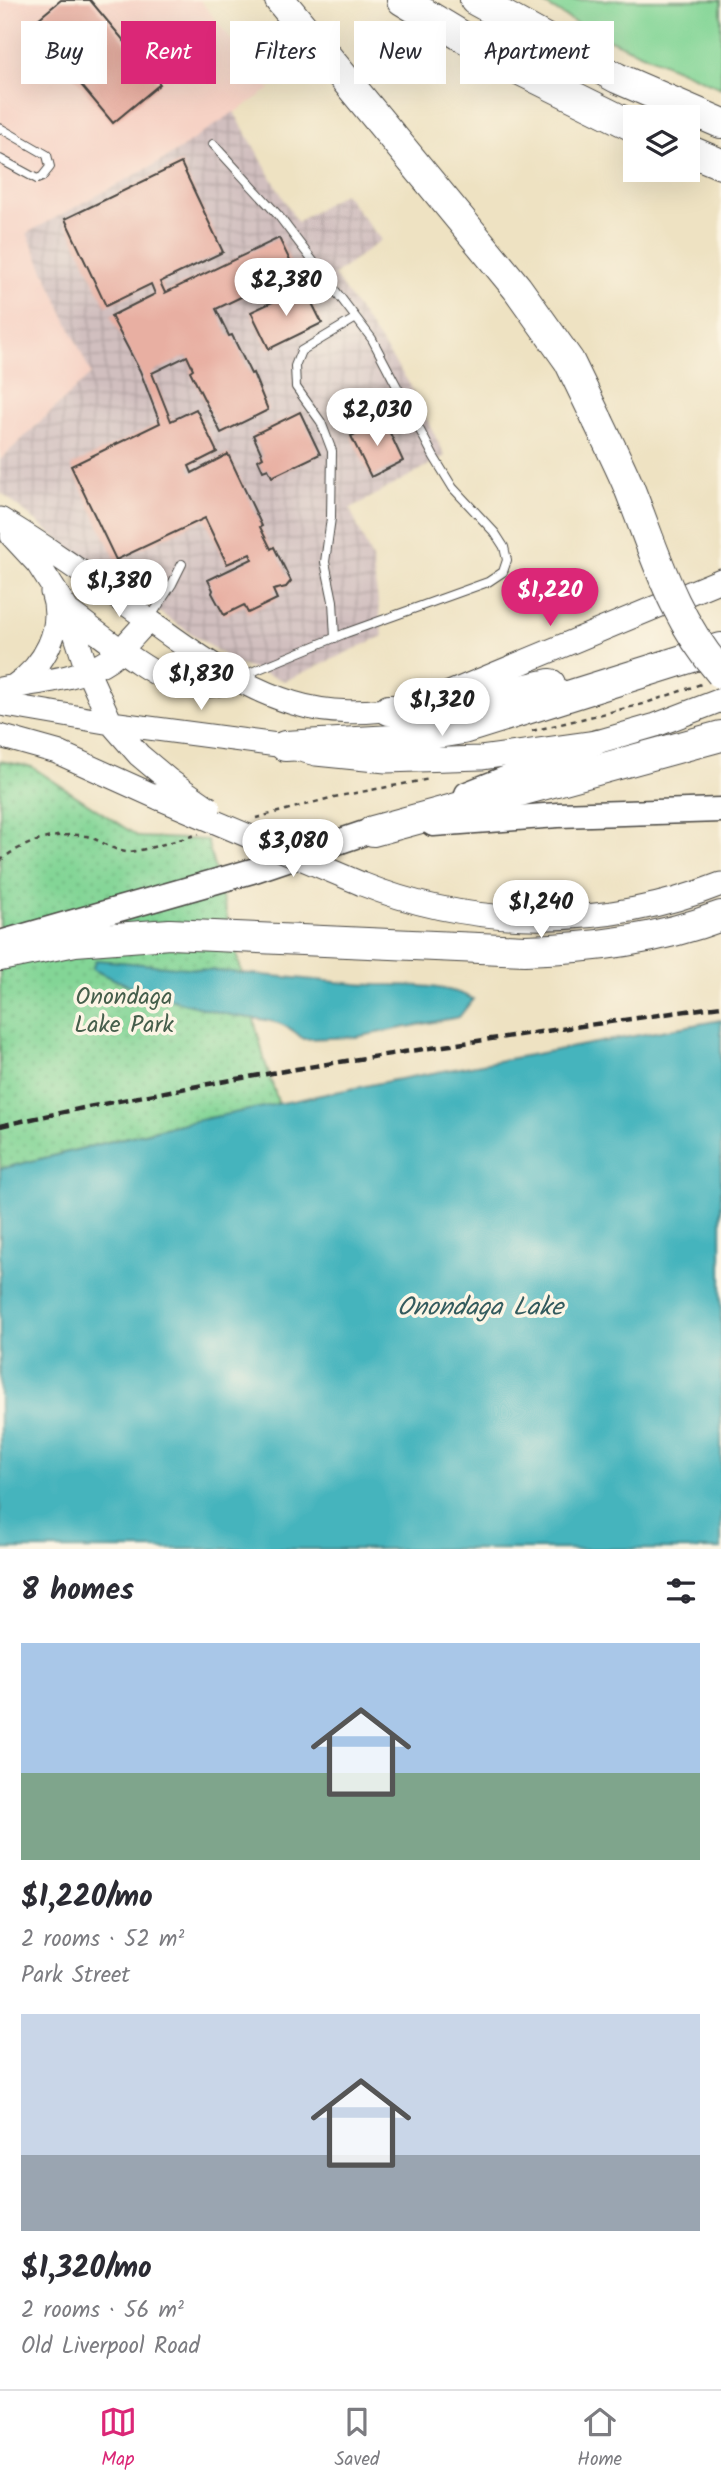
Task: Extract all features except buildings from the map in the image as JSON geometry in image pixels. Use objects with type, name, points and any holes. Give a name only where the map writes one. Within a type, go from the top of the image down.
[{"type":"highway","points":[[280,0],[517,288],[569,360],[626,482],[668,591],[717,684]]},
{"type":"highway","points":[[402,0],[510,65],[623,121]]},
{"type":"highway","points":[[475,0],[617,78],[721,123]]},
{"type":"highway","points":[[700,155],[721,164]]},
{"type":"highway","points":[[388,710],[433,709],[513,693],[704,647],[721,647]]},
{"type":"highway","points":[[285,746],[393,740],[463,729],[721,647]]},
{"type":"highway","points":[[373,831],[721,736]]},
{"type":"highway","points":[[0,956],[75,941],[170,934],[525,950],[565,949],[618,943],[673,932],[721,916]]},
{"type":"main road","points":[[0,522],[38,564],[68,611],[88,670],[111,723],[165,790]]},
{"type":"main road","points":[[0,522],[42,544],[237,679],[265,694],[325,710],[388,710],[438,698],[721,580]]},
{"type":"main road","points":[[4,693],[34,670],[47,652],[53,632],[55,608],[48,579]]},
{"type":"main road","points":[[68,611],[158,675],[180,684],[198,686],[237,679]]},
{"type":"main road","points":[[4,693],[88,670],[110,659],[149,620]]},
{"type":"main road","points":[[0,943],[252,872],[373,831],[597,742],[656,725],[717,684]]},
{"type":"main road","points":[[4,693],[111,723],[285,746],[316,754],[386,761],[481,758],[597,742]]},
{"type":"main road","points":[[0,736],[57,752],[165,790],[248,826],[362,884],[435,907],[489,916],[559,918],[643,908],[721,884]]},
{"type":"main road","points":[[373,831],[558,815],[721,810]]},
{"type":"lane","points":[[0,128],[47,155],[50,167],[37,179],[0,159]]},
{"type":"lane","points":[[213,144],[278,215],[372,339],[434,457],[453,488],[505,547],[507,560],[502,573],[488,582],[335,638],[237,679]]},
{"type":"lane","points":[[335,638],[333,601],[325,562],[331,518],[332,451],[321,422],[296,387],[295,366],[301,351],[356,318]]},
{"type":"lane","points":[[149,620],[182,564]]},
{"type":"path","points":[[523,733],[717,684]]},
{"type":"path","points":[[248,826],[334,797],[431,778]]},
{"type":"path","points":[[0,861],[34,843],[61,836],[87,836],[127,852],[200,834]]},
{"type":"shaded area","points":[[0,0],[200,0],[230,38],[230,84],[266,84],[270,89],[165,159],[91,374],[0,460]]},
{"type":"shaded area","points":[[234,112],[297,222],[344,193],[381,240],[334,275],[409,383],[445,456],[350,509],[372,559],[383,636],[285,681],[237,664],[93,568],[0,492],[0,460],[91,374],[27,233],[165,159]]},
{"type":"green space","points":[[538,0],[721,0],[721,88],[614,42],[614,21],[573,21]]},
{"type":"green space","name":"Onondaga Lake Park","points":[[0,761],[32,767],[139,837],[207,840],[265,1062],[279,1105],[180,1124],[0,1169]]},
{"type":"water","points":[[96,960],[357,984],[431,987],[460,993],[473,999],[459,1017],[356,1037],[303,1039],[276,1022],[209,1010],[123,983],[92,969]]},
{"type":"water","name":"Onondaga Lake","points":[[721,1020],[721,1549],[0,1549],[0,1169],[180,1124],[394,1080]]},
{"type":"railway","points":[[0,1126],[179,1089],[269,1074],[721,1006]]}]
